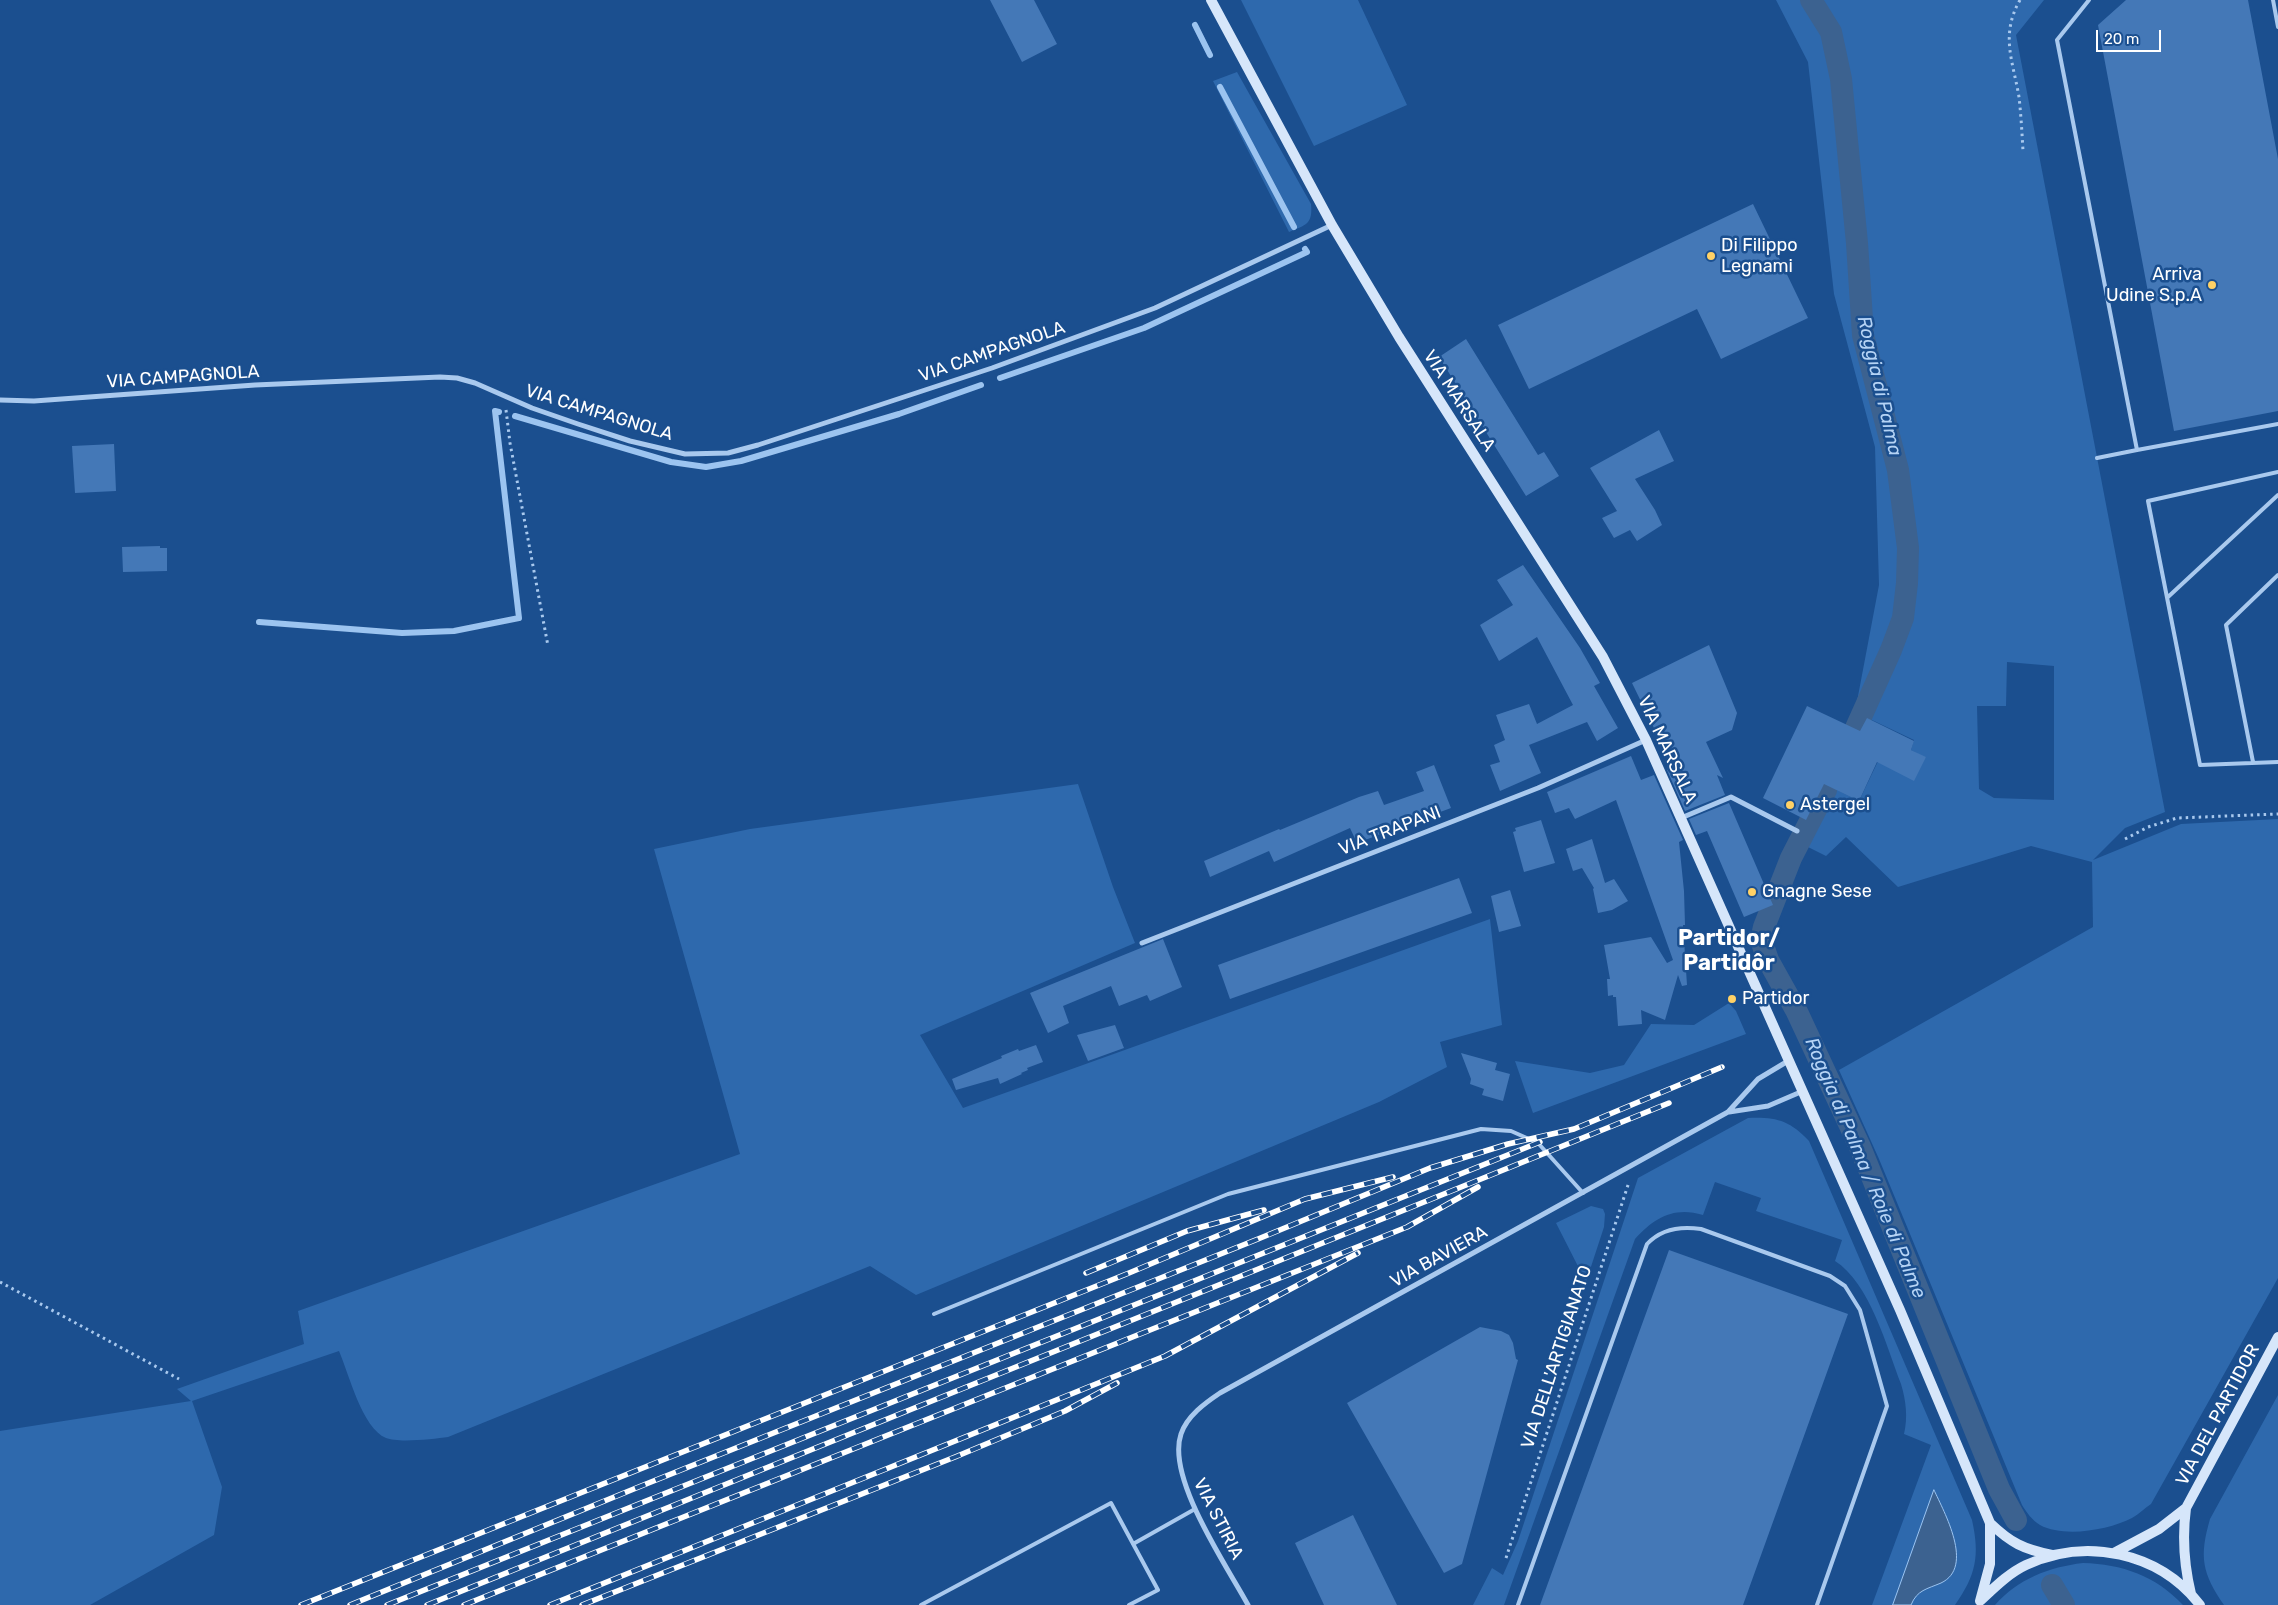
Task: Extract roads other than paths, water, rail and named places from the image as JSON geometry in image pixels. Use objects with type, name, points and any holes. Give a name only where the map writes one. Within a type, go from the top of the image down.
[{"type":"street","name":"VIA MARSALA","points":[[1210,0],[1332,226],[1399,337],[1603,657],[1646,740],[1900,1310],[1990,1523]]},
{"type":"street","name":"VIA CAMPAGNOLA","points":[[0,400],[34,401],[283,384],[440,377],[457,378],[475,383],[532,408],[630,441],[685,454],[728,453],[758,445],[992,368],[1155,308],[1332,226]]},
{"type":"street","name":"VIA TRAPANI","points":[[1142,943],[1538,788],[1646,740]]},
{"type":"street","name":"VIA MARSALA","points":[[1681,818],[1731,797],[1797,831]]},
{"type":"street","name":"VIA BAVIERA","points":[[1179,1442],[1181,1433],[1190,1418],[1208,1400],[1728,1112],[1758,1079],[1788,1061]]},
{"type":"street","name":"VIA BAVIERA","points":[[1728,1112],[1768,1106],[1803,1090]]},
{"type":"street","name":"VIA DEL PARTIDOR","points":[[2191,1594],[2183,1551],[2186,1508],[2278,1337]]},
{"type":"street","name":"VIA STIRIA","points":[[1179,1442],[1182,1480],[1195,1509],[1248,1605]]},
{"type":"street","name":"VIA DEL PARTIDOR","points":[[2114,1553],[2160,1529],[2186,1508]]},
{"type":"street","points":[[1990,1523],[2004,1536],[2026,1550],[2052,1555]]},
{"type":"street","points":[[1979,1603],[1990,1564],[1990,1523]]},
{"type":"street","points":[[1979,1603],[2001,1581],[2025,1566],[2052,1555],[2083,1550],[2114,1553],[2136,1558],[2156,1567],[2175,1579],[2200,1605]]},
{"type":"lane","points":[[2089,0],[2057,40],[2137,450]]},
{"type":"lane","points":[[2273,0],[2278,28]]},
{"type":"lane","points":[[2097,458],[2278,424]]},
{"type":"lane","points":[[2278,472],[2148,501],[2200,765],[2278,762]]},
{"type":"lane","points":[[2168,597],[2278,495]]},
{"type":"lane","points":[[2253,762],[2226,625],[2278,575]]},
{"type":"lane","points":[[934,1314],[1228,1194],[1481,1129],[1511,1131],[1531,1138],[1548,1152],[1583,1193]]},
{"type":"lane","points":[[1518,1605],[1647,1244],[1662,1232],[1690,1227],[1702,1229],[1830,1276],[1845,1286],[1860,1310],[1887,1406],[1817,1605]]},
{"type":"lane","points":[[921,1605],[1110,1503],[1158,1590],[1129,1605]]},
{"type":"lane","points":[[1133,1544],[1195,1509]]},
{"type":"waterway","name":"Roggia di Palma","points":[[1811,0],[1831,32],[1841,79],[1857,243],[1863,335],[1898,470],[1908,548],[1903,618],[1891,650],[1851,739]]},
{"type":"waterway","points":[[1195,25],[1210,55]]},
{"type":"waterway","points":[[1220,87],[1294,227]]},
{"type":"waterway","points":[[1000,378],[1144,328],[1307,252],[1305,249]]},
{"type":"waterway","points":[[515,416],[671,462],[706,467],[741,461],[899,414],[981,385]]},
{"type":"waterway","points":[[259,622],[402,633],[454,631],[519,618],[495,411],[499,412]]},
{"type":"waterway","name":"Roggia di Palma / Roie di Palme","points":[[1826,790],[1791,858],[1764,927],[1761,940],[1768,960],[1797,1012],[1860,1147],[1999,1489],[2016,1520]]},
{"type":"waterway","name":"Roggia di Palma / Roie di Palme","points":[[2052,1585],[2064,1605]]},
{"type":"railway","points":[[350,1605],[1430,1168],[1508,1144],[1574,1129],[1722,1067]]},
{"type":"railway","points":[[427,1605],[1669,1103]]},
{"type":"railway","points":[[387,1605],[1540,1142]]},
{"type":"railway","points":[[301,1605],[1129,1273],[1305,1199],[1393,1177]]},
{"type":"railway","points":[[464,1605],[1407,1227],[1478,1187]]},
{"type":"railway","points":[[1086,1273],[1187,1231],[1264,1210]]},
{"type":"railway","points":[[550,1605],[1165,1356],[1358,1253]]},
{"type":"railway","points":[[582,1605],[955,1457],[1065,1411],[1117,1383]]},
{"type":"place","name":"Di Filippo Legnami","points":[[1711,256]]},
{"type":"place","name":"Arriva Udine S.p.A","points":[[2212,285]]},
{"type":"place","name":"Astergel","points":[[1790,805]]},
{"type":"place","name":"Gnagne Sese","points":[[1752,892]]},
{"type":"place","name":"Partidor","points":[[1732,999]]},
{"type":"district","name":"Partidor/ Partidôr","points":[[1729,952]]}]
